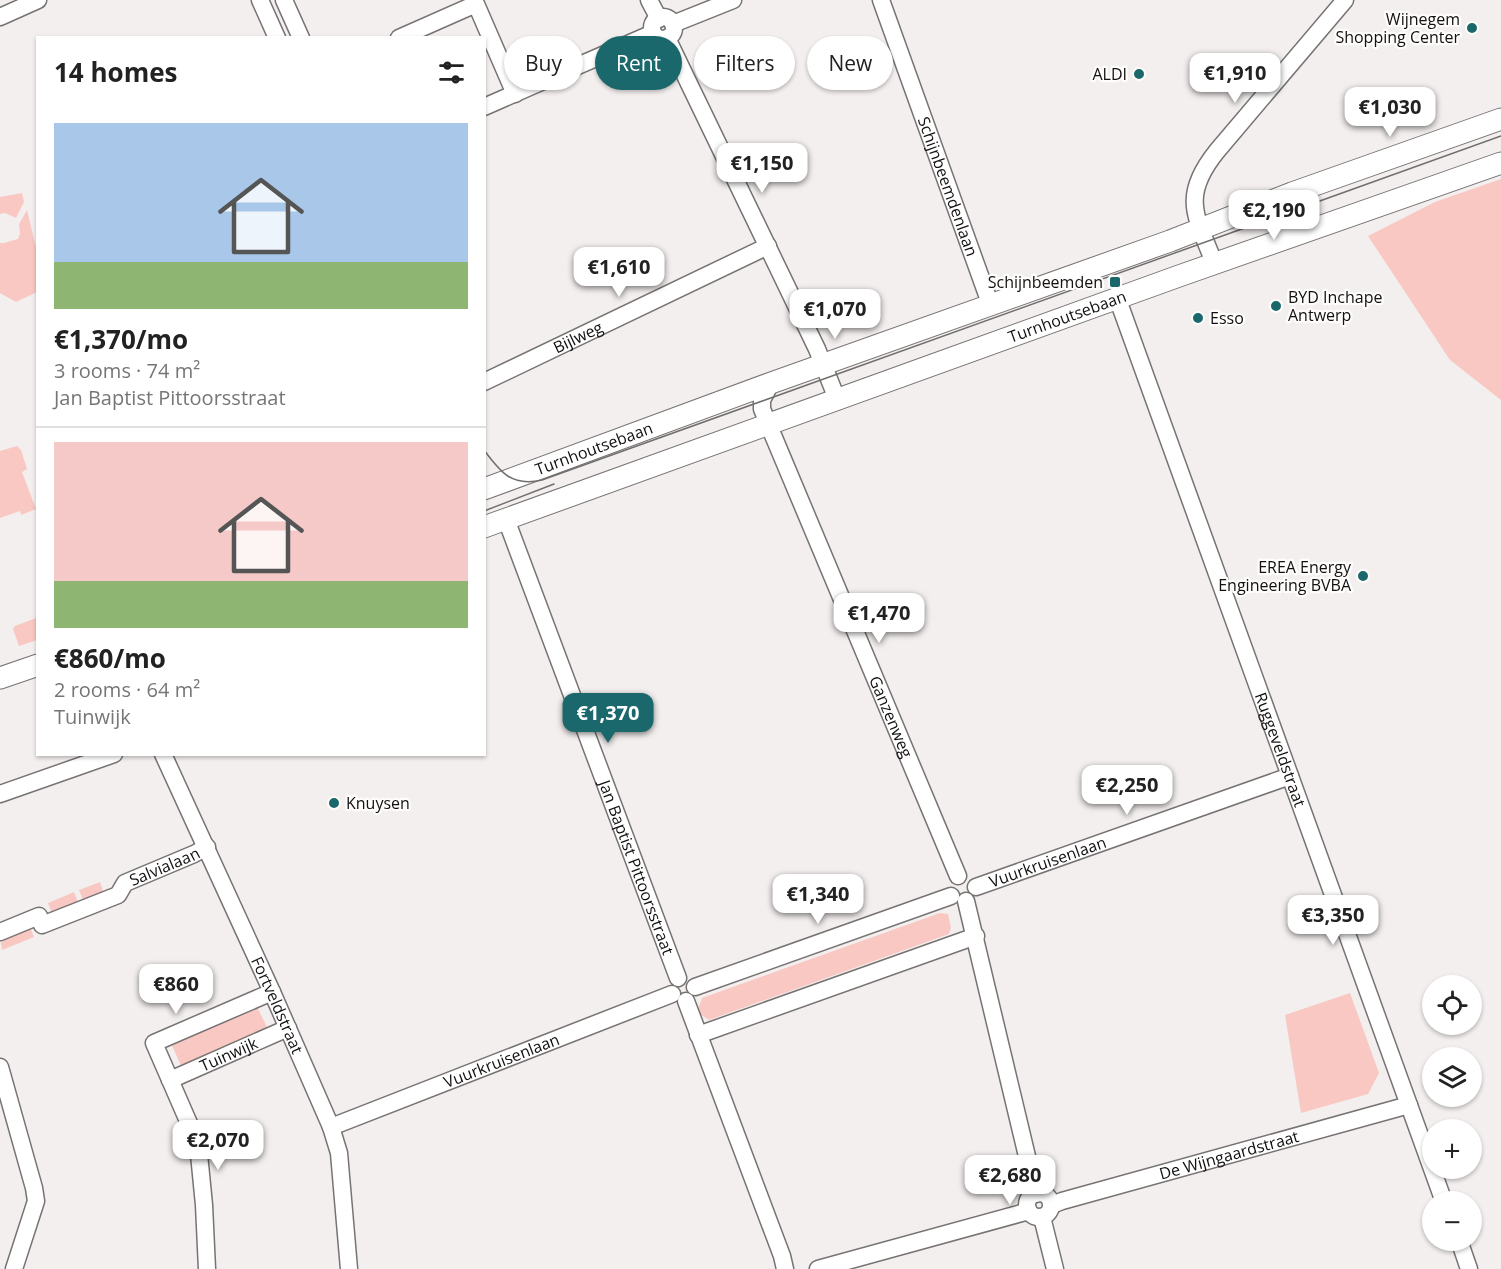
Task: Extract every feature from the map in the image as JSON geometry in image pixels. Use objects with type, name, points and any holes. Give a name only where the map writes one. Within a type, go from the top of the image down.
[{"type":"main road","name":"Turnhoutsebaan","points":[[486,488],[771,383],[991,306],[1292,193],[1501,119]]},
{"type":"main road","name":"Turnhoutsebaan","points":[[486,526],[1501,163]]},
{"type":"main road","points":[[0,678],[36,666]]},
{"type":"street","points":[[0,17],[38,0]]},
{"type":"street","points":[[260,0],[276,36]]},
{"type":"street","points":[[284,0],[300,36]]},
{"type":"street","points":[[649,0],[768,246],[824,365],[837,399]]},
{"type":"street","points":[[486,106],[663,28],[733,0]]},
{"type":"street","name":"Schijnbeemdenlaan","points":[[881,0],[991,306]]},
{"type":"street","points":[[1215,265],[1195,213],[1194,194],[1201,174],[1345,0]]},
{"type":"street","points":[[404,36],[476,4],[515,94]]},
{"type":"street","points":[[1269,202],[1280,223],[1297,236],[1298,212],[1292,193]]},
{"type":"street","name":"Bijlweg","points":[[486,381],[768,246]]},
{"type":"street","name":"Ruggeveldstraat","points":[[1118,300],[1440,1191]]},
{"type":"street","points":[[769,425],[762,408],[762,400],[771,383]]},
{"type":"street","name":"Ganzenweg","points":[[769,425],[958,876],[967,876],[971,879],[964,895]]},
{"type":"street","name":"Jan Baptist Pittoorsstraat","points":[[506,519],[678,991],[698,1035],[785,1269]]},
{"type":"street","points":[[0,794],[108,756]]},
{"type":"street","name":"Fortveldstraat","points":[[165,756],[331,1127],[339,1153],[349,1269]]},
{"type":"street","name":"Vuurkruisenlaan","points":[[331,1127],[678,991],[694,994],[695,987],[964,895],[1290,776]]},
{"type":"street","name":"Salvialaan","points":[[0,932],[39,916],[42,925],[113,897],[118,894],[125,883],[207,847]]},
{"type":"street","points":[[964,895],[976,936],[1036,1194],[1047,1196],[1041,1211],[1055,1269]]},
{"type":"street","points":[[698,1035],[976,936]]},
{"type":"street","points":[[207,1269],[198,1144],[154,1043],[272,992]]},
{"type":"street","name":"Tuinwijk","points":[[170,1080],[288,1028]]},
{"type":"street","points":[[0,1067],[36,1201],[14,1269]]},
{"type":"street","name":"De Wijngaardstraat","points":[[818,1269],[1041,1211],[1062,1201],[1409,1105]]},
{"type":"street","points":[[1463,1251],[1469,1269]]},
{"type":"shaded area","points":[[1501,179],[1501,400],[1450,360],[1368,236],[1435,202]]},
{"type":"shaded area","points":[[22,193],[24,202],[16,218],[5,213],[0,214],[0,197]]},
{"type":"shaded area","points":[[27,210],[36,248],[36,292],[16,302],[0,293],[0,243],[18,239],[19,224]]},
{"type":"shaded area","points":[[17,446],[21,450],[27,469],[22,472],[36,509],[21,515],[20,511],[0,518],[0,451]]},
{"type":"shaded area","points":[[36,618],[36,640],[19,646],[13,629],[15,626]]},
{"type":"shaded area","points":[[100,882],[105,897],[85,905],[79,890]]},
{"type":"shaded area","points":[[74,892],[80,907],[53,917],[48,903]]},
{"type":"shaded area","points":[[940,913],[948,914],[951,928],[949,934],[709,1020],[700,1014],[698,1009],[702,998]]},
{"type":"shaded area","points":[[29,925],[34,937],[2,950],[0,937]]},
{"type":"shaded area","points":[[1350,993],[1379,1073],[1368,1094],[1301,1113],[1285,1015]]},
{"type":"shaded area","points":[[256,1005],[269,1031],[182,1068],[170,1041]]},
{"type":"tram line","points":[[486,452],[502,471],[515,480],[523,482],[542,480],[1501,136]]},
{"type":"tram line","points":[[486,510],[554,484]]},
{"type":"place","name":"Wijnegem Shopping Center","points":[[1472,28]]},
{"type":"place","name":"ALDI","points":[[1139,74]]},
{"type":"place","name":"Schijnbeemden","points":[[1115,282]]},
{"type":"place","name":"BYD Inchape Antwerp","points":[[1276,306]]},
{"type":"place","name":"Esso","points":[[1198,318]]},
{"type":"place","name":"EREA Energy Engineering BVBA","points":[[1363,576]]},
{"type":"place","name":"Knuysen","points":[[334,803]]}]
